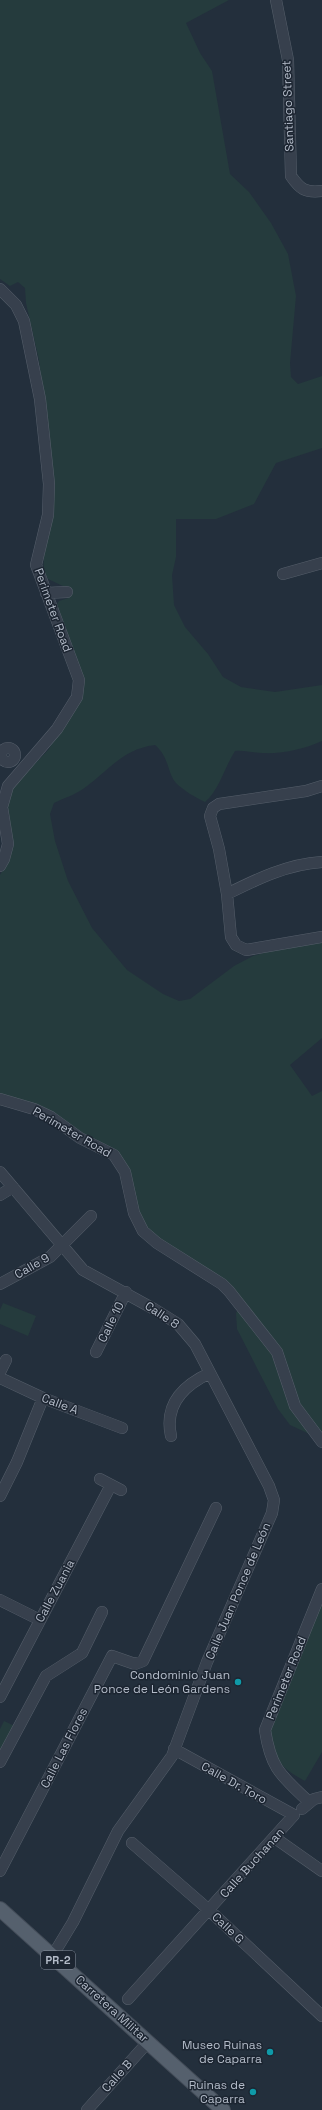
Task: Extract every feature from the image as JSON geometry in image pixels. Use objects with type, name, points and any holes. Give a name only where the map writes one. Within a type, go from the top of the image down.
[{"type":"main road","name":"Carretera Militar","points":[[0,1909],[53,1955],[223,2110]]},
{"type":"street","name":"Santiago Street","points":[[276,0],[288,60],[291,176],[299,187],[311,192],[322,191]]},
{"type":"street","name":"Perimeter Road","points":[[0,289],[16,305],[24,321],[40,399],[49,492],[48,516],[36,565],[79,680],[77,697],[57,729],[8,786],[2,807],[8,844],[4,859],[0,866]]},
{"type":"street","points":[[283,574],[322,563]]},
{"type":"street","points":[[46,593],[67,592]]},
{"type":"street","points":[[322,786],[306,791],[215,805],[210,816],[219,849],[227,894],[231,937],[241,948],[246,950],[322,937]]},
{"type":"street","points":[[227,894],[257,879],[277,872],[322,862]]},
{"type":"street","name":"Perimeter Road","points":[[0,1099],[34,1109],[51,1117],[80,1138],[114,1155],[125,1172],[134,1213],[143,1231],[157,1243],[222,1284],[229,1291],[277,1352],[295,1406],[322,1442]]},
{"type":"street","name":"Calle 8","points":[[0,1172],[83,1270],[126,1292],[178,1324],[195,1344],[269,1486],[274,1500]]},
{"type":"street","points":[[0,1195],[13,1188]]},
{"type":"street","name":"Calle 9","points":[[0,1284],[50,1258],[91,1216]]},
{"type":"street","name":"Calle 10","points":[[96,1352],[126,1292]]},
{"type":"street","points":[[0,1372],[6,1360]]},
{"type":"street","points":[[171,1436],[169,1424],[171,1413],[179,1394],[192,1382],[210,1373]]},
{"type":"street","name":"Calle A","points":[[0,1378],[43,1398],[122,1428]]},
{"type":"street","points":[[0,1496],[17,1462],[43,1398]]},
{"type":"street","name":"Calle Zuania","points":[[0,1697],[40,1620],[116,1488],[100,1479]]},
{"type":"street","name":"Calle Juan Ponce de León","points":[[53,1955],[73,1922],[118,1831],[172,1756],[207,1662],[272,1513],[274,1500]]},
{"type":"street","name":"Calle Las Flores","points":[[0,1871],[112,1656],[135,1664],[143,1661],[216,1508]]},
{"type":"street","name":"Perimeter Road","points":[[302,1809],[278,1772],[268,1751],[264,1730],[322,1589]]},
{"type":"street","points":[[0,1600],[40,1620]]},
{"type":"street","points":[[0,1762],[46,1676],[82,1653],[102,1612]]},
{"type":"street","name":"Calle Dr. Toro","points":[[174,1749],[302,1809]]},
{"type":"street","points":[[302,1809],[314,1799],[322,1797]]},
{"type":"street","name":"Calle Buchanan","points":[[128,1999],[302,1809]]},
{"type":"street","points":[[275,1838],[322,1871]]},
{"type":"street","name":"Calle G","points":[[132,1843],[208,1910],[322,2016]]},
{"type":"street","name":"Calle B","points":[[87,2110],[148,2042]]},
{"type":"green space","points":[[0,0],[229,0],[186,23],[200,53],[212,71],[230,174],[249,192],[271,223],[288,254],[296,296],[290,363],[291,377],[298,384],[322,376],[322,448],[276,463],[254,504],[216,519],[176,519],[176,557],[172,575],[174,605],[185,627],[208,654],[223,677],[241,687],[275,692],[322,685],[322,741],[301,749],[278,753],[235,751],[218,785],[205,802],[190,794],[176,783],[171,775],[166,760],[155,745],[144,747],[125,755],[83,789],[54,803],[50,814],[55,841],[68,881],[92,928],[127,970],[163,994],[179,1001],[190,999],[234,966],[253,956],[287,946],[322,943],[322,1038],[290,1065],[312,1096],[322,1091],[322,1446],[316,1437],[290,1425],[278,1409],[237,1329],[236,1313],[243,1303],[149,1233],[110,1147],[0,1095],[0,875],[8,854],[9,799],[12,788],[49,749],[65,721],[76,690],[56,606],[59,601],[68,598],[67,588],[48,579],[45,573],[44,554],[54,501],[39,360],[26,303],[25,288],[18,282],[10,286],[0,279]]},
{"type":"green space","points":[[3,1303],[36,1316],[28,1336],[0,1324],[0,1310]]},
{"type":"green space","points":[[322,1600],[322,1752],[305,1781],[288,1770],[278,1760],[272,1746],[269,1726]]},
{"type":"green space","points":[[4,1721],[17,1727],[0,1751],[0,1729]]},
{"type":"place","name":"Condominio Juan Ponce de León Gardens","points":[[238,1682]]},
{"type":"place","name":"Museo Ruinas de Caparra","points":[[270,2052]]},
{"type":"place","name":"Ruinas de Caparra","points":[[253,2092]]}]
